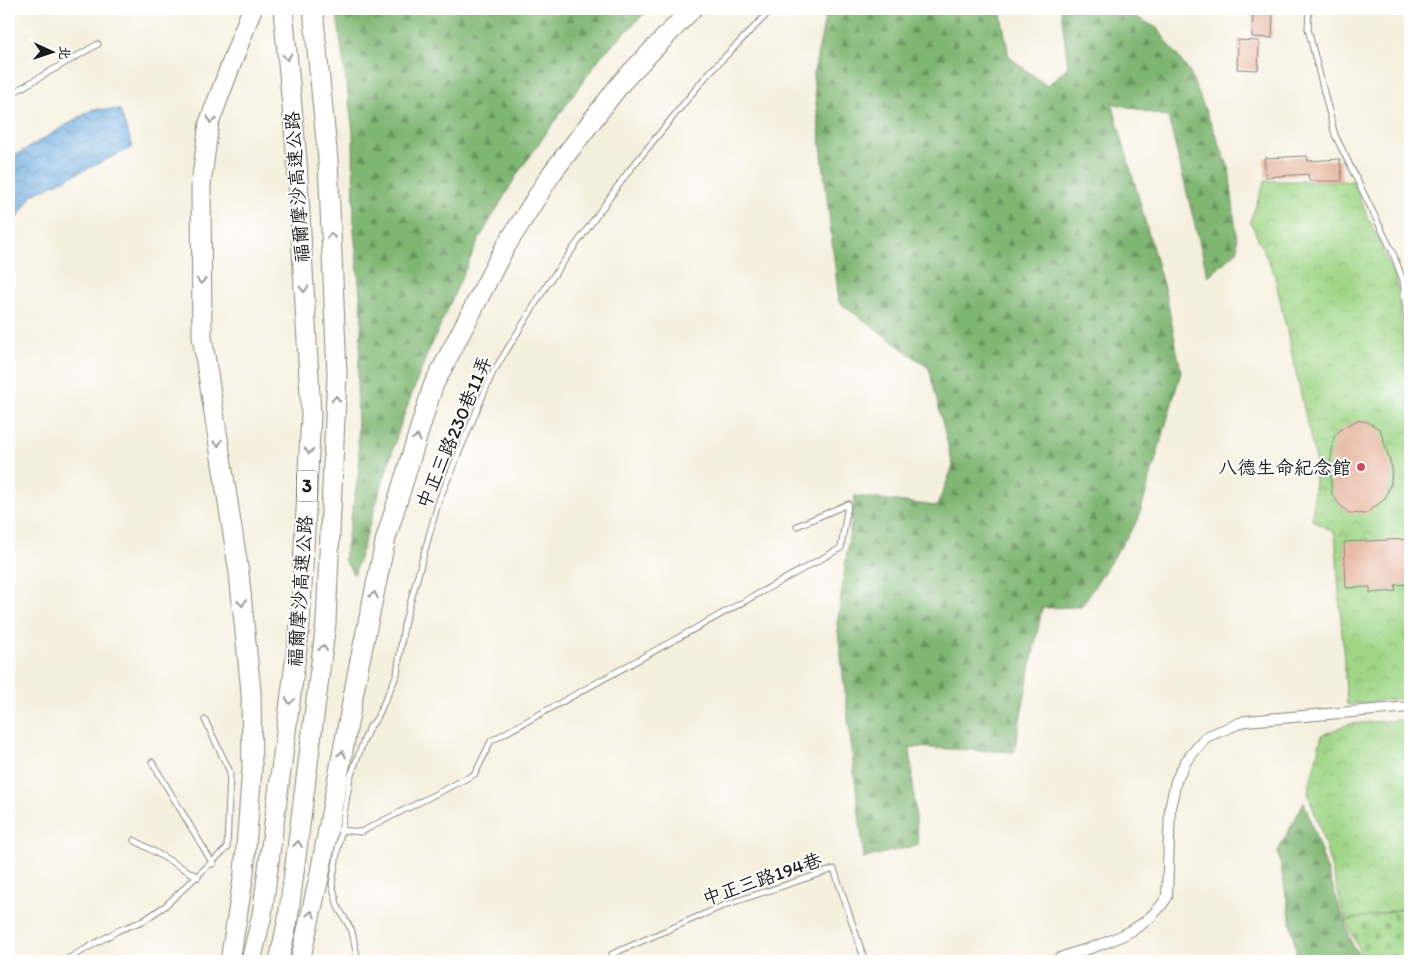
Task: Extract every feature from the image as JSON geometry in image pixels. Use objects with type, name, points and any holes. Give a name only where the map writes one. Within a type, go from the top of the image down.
[{"type":"highway","points":[[230,961],[244,873],[252,769],[251,692],[238,573],[202,336],[201,195],[209,123],[252,9]]},
{"type":"highway","name":"福爾摩沙高速公路","points":[[251,961],[262,915],[300,625],[310,414],[297,161],[283,9]]},
{"type":"highway","name":"福爾摩沙高速公路","points":[[279,961],[288,919],[326,623],[336,374],[328,160],[313,9]]},
{"type":"highway","points":[[300,961],[319,878],[359,665],[386,538],[433,386],[504,249],[552,173],[622,83],[692,9]]},
{"type":"street","points":[[1055,961],[1113,941],[1143,924],[1160,909],[1166,897],[1170,808],[1176,781],[1186,761],[1206,737],[1245,721],[1410,707]]},
{"type":"lane","name":"中正三路230巷11弄","points":[[358,961],[352,931],[338,907],[332,884],[350,778],[369,728],[377,718],[397,674],[404,625],[439,500],[492,374],[547,285],[628,172],[708,74],[772,9]]},
{"type":"lane","points":[[1309,9],[1308,29],[1335,134],[1392,251],[1403,280],[1410,354]]},
{"type":"lane","points":[[9,95],[98,44]]},
{"type":"lane","points":[[340,830],[362,832],[476,774],[491,741],[841,548],[848,504],[797,526]]},
{"type":"lane","points":[[64,961],[119,930],[143,921],[165,906],[213,864],[227,848],[230,772],[205,720]]},
{"type":"lane","points":[[152,762],[213,864]]},
{"type":"lane","points":[[134,840],[198,877]]},
{"type":"lane","name":"中正三路194巷","points":[[612,954],[725,905],[834,869],[865,961]]},
{"type":"green space","points":[[336,9],[649,9],[601,56],[518,173],[479,239],[426,357],[402,420],[354,575],[344,560],[359,470],[357,390],[362,316],[354,230],[353,131]]},
{"type":"green space","points":[[827,9],[1000,9],[1009,57],[1047,86],[1068,67],[1061,9],[1120,9],[1157,28],[1190,73],[1229,168],[1238,250],[1208,277],[1168,117],[1112,103],[1167,299],[1181,372],[1138,520],[1081,607],[1042,608],[1014,752],[910,747],[918,845],[864,858],[837,623],[855,496],[937,506],[953,466],[929,368],[839,302],[813,76]]},
{"type":"green space","points":[[1265,181],[1352,181],[1397,283],[1410,413],[1410,697],[1347,705],[1335,533],[1312,520],[1316,462],[1274,273],[1250,221]]},
{"type":"green space","points":[[1410,719],[1410,907],[1346,921],[1324,841],[1308,792],[1322,735],[1349,724]]},
{"type":"green space","points":[[1304,802],[1353,946],[1365,961],[1298,961],[1278,851]]},
{"type":"green space","points":[[1410,907],[1410,961],[1368,961],[1363,958],[1346,921]]},
{"type":"water","points":[[93,109],[120,110],[133,147],[32,195],[14,223],[9,215],[9,159]]},
{"type":"building","points":[[1253,9],[1273,9],[1272,38],[1252,37]]},
{"type":"building","points":[[1238,40],[1259,41],[1258,70],[1237,69]]},
{"type":"building","points":[[1307,156],[1308,161],[1340,159],[1342,181],[1309,181],[1308,174],[1266,177],[1264,158]]},
{"type":"building","name":"八德生命紀念館","points":[[1358,420],[1367,422],[1380,429],[1392,468],[1391,483],[1385,499],[1365,514],[1349,513],[1332,494],[1330,465],[1334,437],[1342,428]]},
{"type":"building","points":[[1410,539],[1410,584],[1395,585],[1396,591],[1370,593],[1370,587],[1346,588],[1344,542]]},
{"type":"place","name":"八德生命紀念館","points":[[1361,467]]}]
